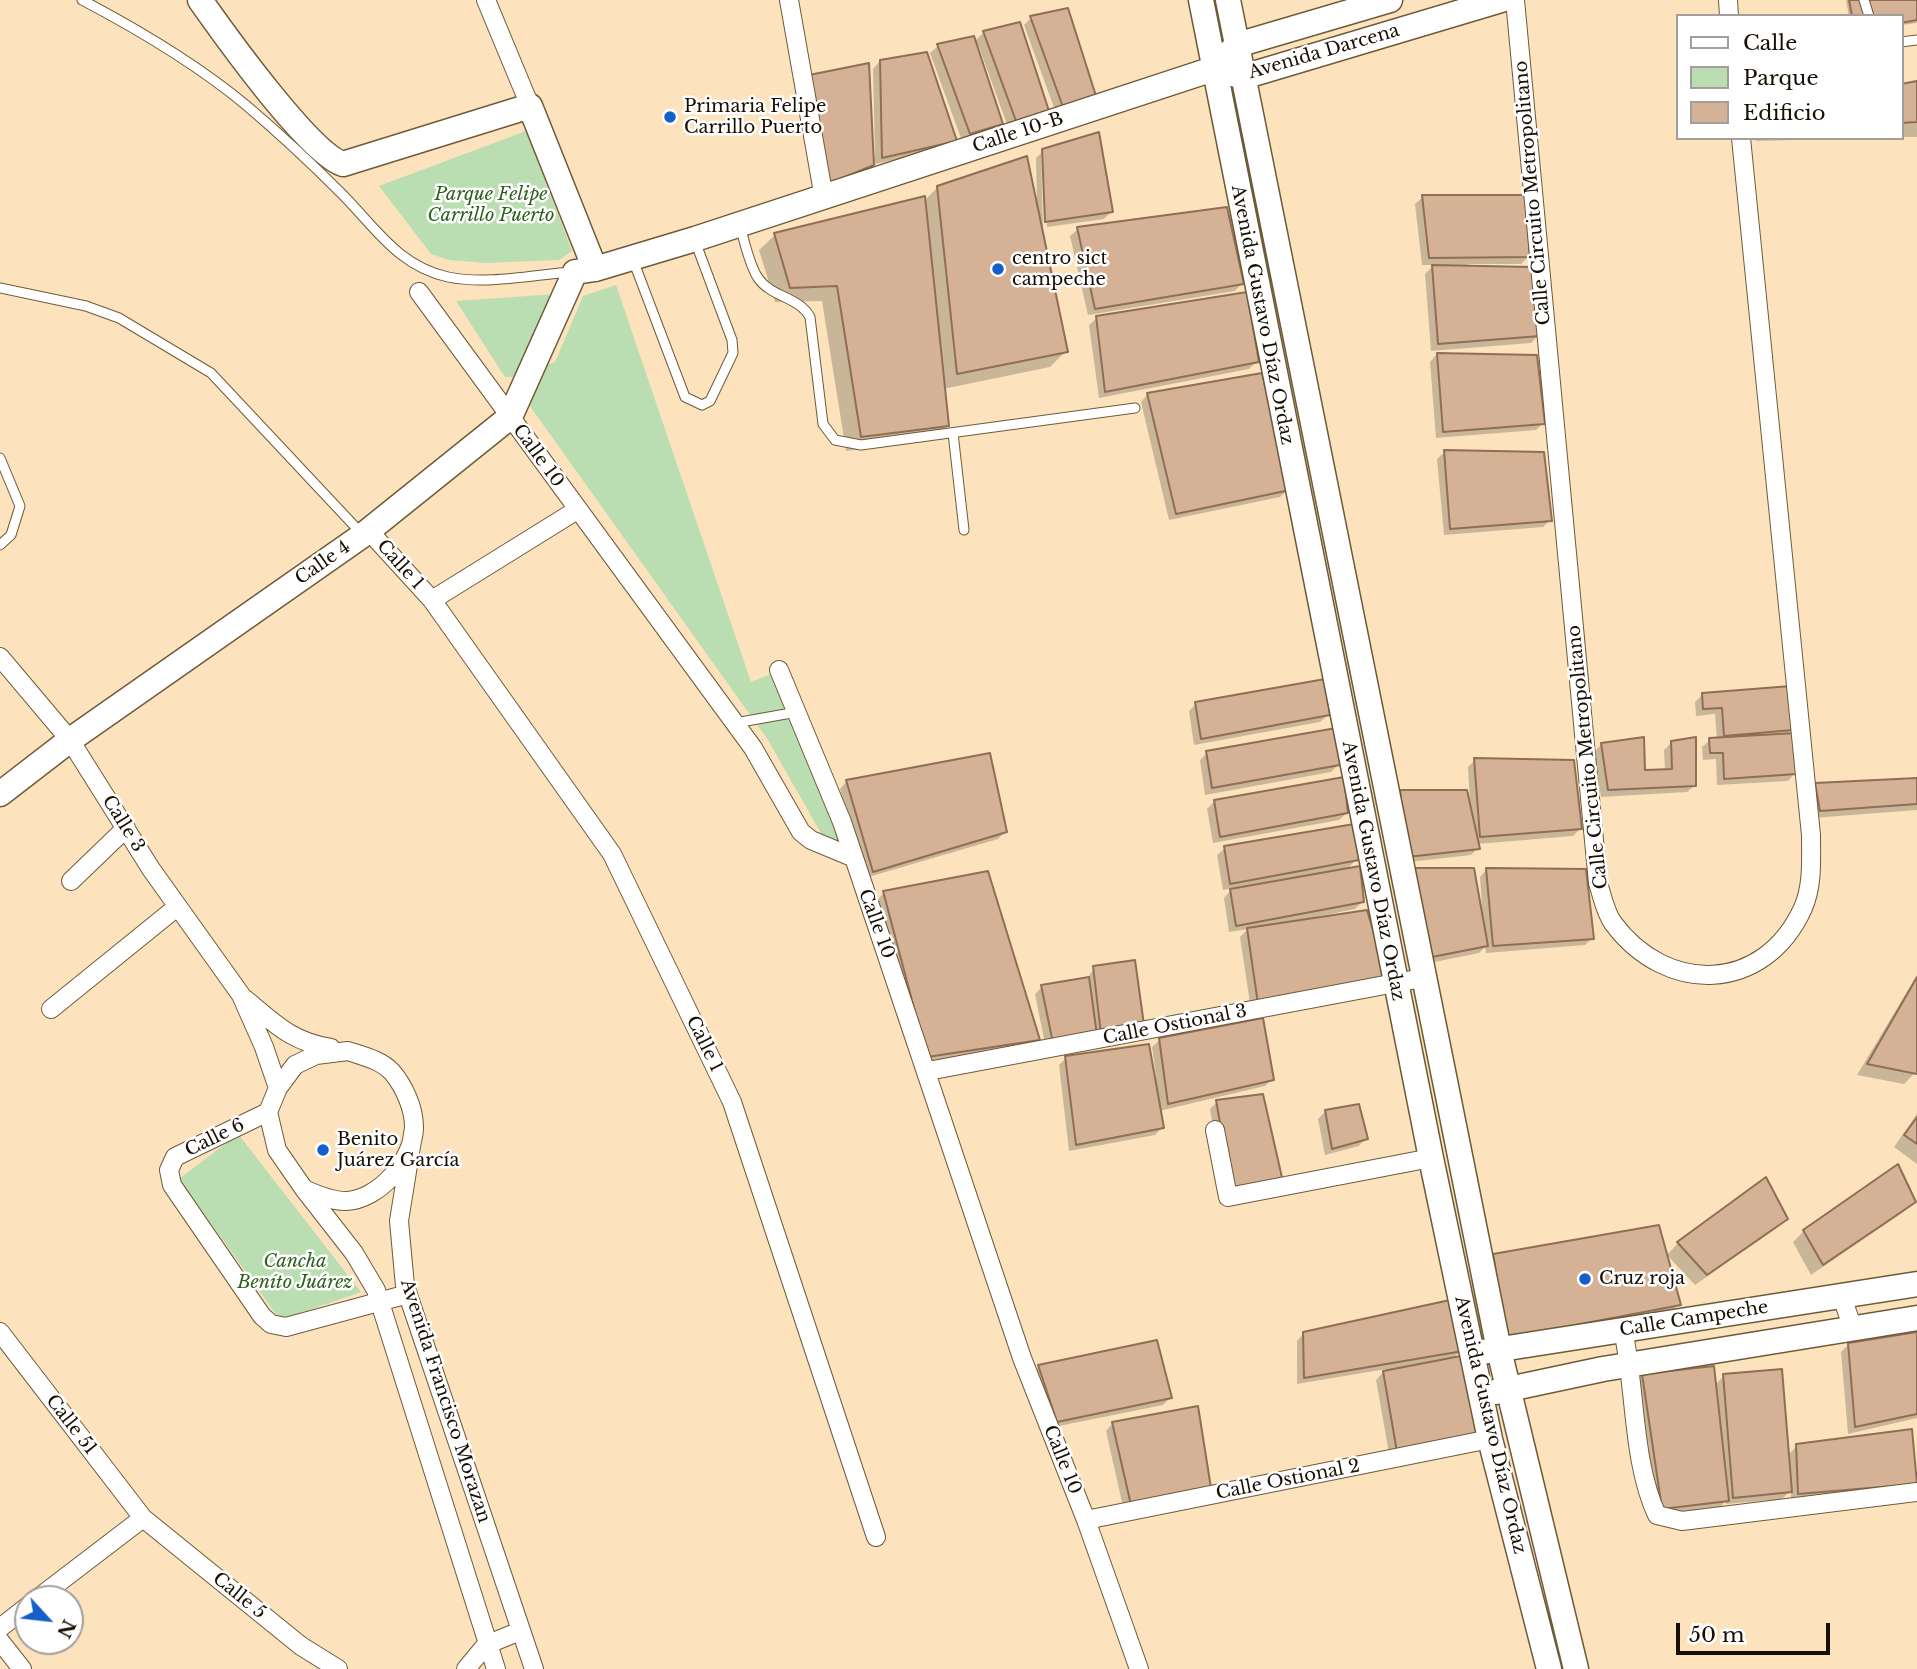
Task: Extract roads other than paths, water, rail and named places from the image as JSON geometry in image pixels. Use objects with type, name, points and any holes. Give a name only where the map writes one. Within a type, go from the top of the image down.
[{"type":"street","points":[[200,0],[235,50],[331,160],[354,163],[530,106]]},
{"type":"street","points":[[486,0],[530,106],[585,271]]},
{"type":"street","points":[[789,0],[824,198]]},
{"type":"street","name":"Avenida Gustavo Díaz Ordaz","points":[[1201,0],[1480,1394],[1549,1669]]},
{"type":"street","name":"Avenida Gustavo Díaz Ordaz","points":[[1228,0],[1422,978],[1499,1350],[1576,1669]]},
{"type":"street","name":"Avenida Darcena","points":[[1213,69],[1237,45],[1390,0]]},
{"type":"street","name":"Avenida Darcena","points":[[1213,69],[1243,77],[1501,0]]},
{"type":"street","name":"Calle Circuito Metropolitano","points":[[1515,0],[1598,883],[1611,921],[1630,942],[1652,959],[1676,972],[1726,976],[1761,962],[1784,936],[1802,909],[1812,877],[1811,835],[1741,140]]},
{"type":"street","name":"Calle 10-B","points":[[585,271],[824,198],[1213,69]]},
{"type":"street","name":"Calle 4","points":[[0,794],[70,740],[366,533],[510,417],[585,271]]},
{"type":"street","name":"Calle 10","points":[[419,292],[752,748],[801,832],[811,840],[852,858],[928,1071],[1022,1358],[1086,1520],[1139,1669]]},
{"type":"street","name":"Calle 1","points":[[432,600],[577,510]]},
{"type":"street","name":"Calle 1","points":[[366,533],[432,600],[612,854],[732,1102],[876,1537]]},
{"type":"street","name":"Calle 3","points":[[0,657],[70,740],[177,906],[241,995],[264,1047],[278,1088]]},
{"type":"street","points":[[779,670],[842,822],[852,858]]},
{"type":"street","points":[[71,881],[126,828]]},
{"type":"street","points":[[51,1009],[177,906]]},
{"type":"street","name":"Calle Ostional 3","points":[[928,1071],[1422,978]]},
{"type":"street","name":"Calle 3","points":[[241,995],[286,1033],[306,1044],[348,1051]]},
{"type":"street","points":[[348,1051],[380,1063],[392,1072],[407,1093],[414,1128],[401,1165],[377,1191],[347,1201],[304,1189],[277,1150],[268,1112],[278,1088],[295,1065],[316,1055],[348,1051]]},
{"type":"street","name":"Calle 6","points":[[268,1112],[176,1157],[169,1170],[172,1185],[262,1316],[271,1324],[286,1327],[380,1302]]},
{"type":"street","name":"Avenida Francisco Morazan","points":[[414,1128],[399,1221],[408,1294],[534,1669]]},
{"type":"street","points":[[1215,1130],[1228,1197],[1431,1158]]},
{"type":"street","name":"Avenida Francisco Morazan","points":[[304,1189],[354,1253],[380,1302],[486,1645],[496,1669]]},
{"type":"street","name":"Calle Campeche","points":[[1472,1353],[1917,1284]]},
{"type":"street","points":[[380,1302],[408,1294]]},
{"type":"street","points":[[1842,1297],[1853,1329]]},
{"type":"street","name":"Calle Campeche","points":[[1480,1394],[1631,1364],[1917,1318]]},
{"type":"street","points":[[1623,1330],[1631,1364],[1646,1492],[1657,1516],[1682,1521],[1917,1492]]},
{"type":"street","name":"Calle 51","points":[[0,1332],[143,1518]]},
{"type":"street","name":"Calle Ostional 2","points":[[1086,1520],[1490,1439]]},
{"type":"street","points":[[55,1585],[143,1518]]},
{"type":"street","name":"Calle 5","points":[[143,1518],[301,1646],[338,1669]]},
{"type":"street","points":[[0,1628],[14,1617]]},
{"type":"street","points":[[466,1669],[486,1645],[520,1630]]},
{"type":"street","points":[[0,1641],[22,1669]]},
{"type":"lane","points":[[82,0],[179,57],[246,105],[319,171],[389,247],[411,262],[449,277],[468,278],[585,271]]},
{"type":"lane","points":[[740,225],[757,277],[775,292],[803,305],[810,317],[822,424],[835,440],[861,445],[1135,408]]},
{"type":"lane","points":[[632,258],[685,397],[702,405],[710,401],[733,353],[732,340],[695,239]]},
{"type":"lane","points":[[0,288],[86,306],[119,318],[211,373],[366,533]]},
{"type":"lane","points":[[953,433],[964,530]]},
{"type":"lane","points":[[0,458],[20,506],[11,535],[0,545]]},
{"type":"lane","points":[[733,723],[797,712]]},
{"type":"place","name":"Primaria Felipe Carrillo Puerto","points":[[670,117]]},
{"type":"place","name":"centro sict campeche","points":[[998,269]]},
{"type":"place","name":"Benito Juárez García","points":[[323,1150]]},
{"type":"place","name":"Cruz roja","points":[[1585,1279]]},
{"type":"park label","name":"Parque Felipe Carrillo Puerto","points":[[491,206]]},
{"type":"park label","name":"Cancha Beníto Juárez","points":[[295,1272]]}]
